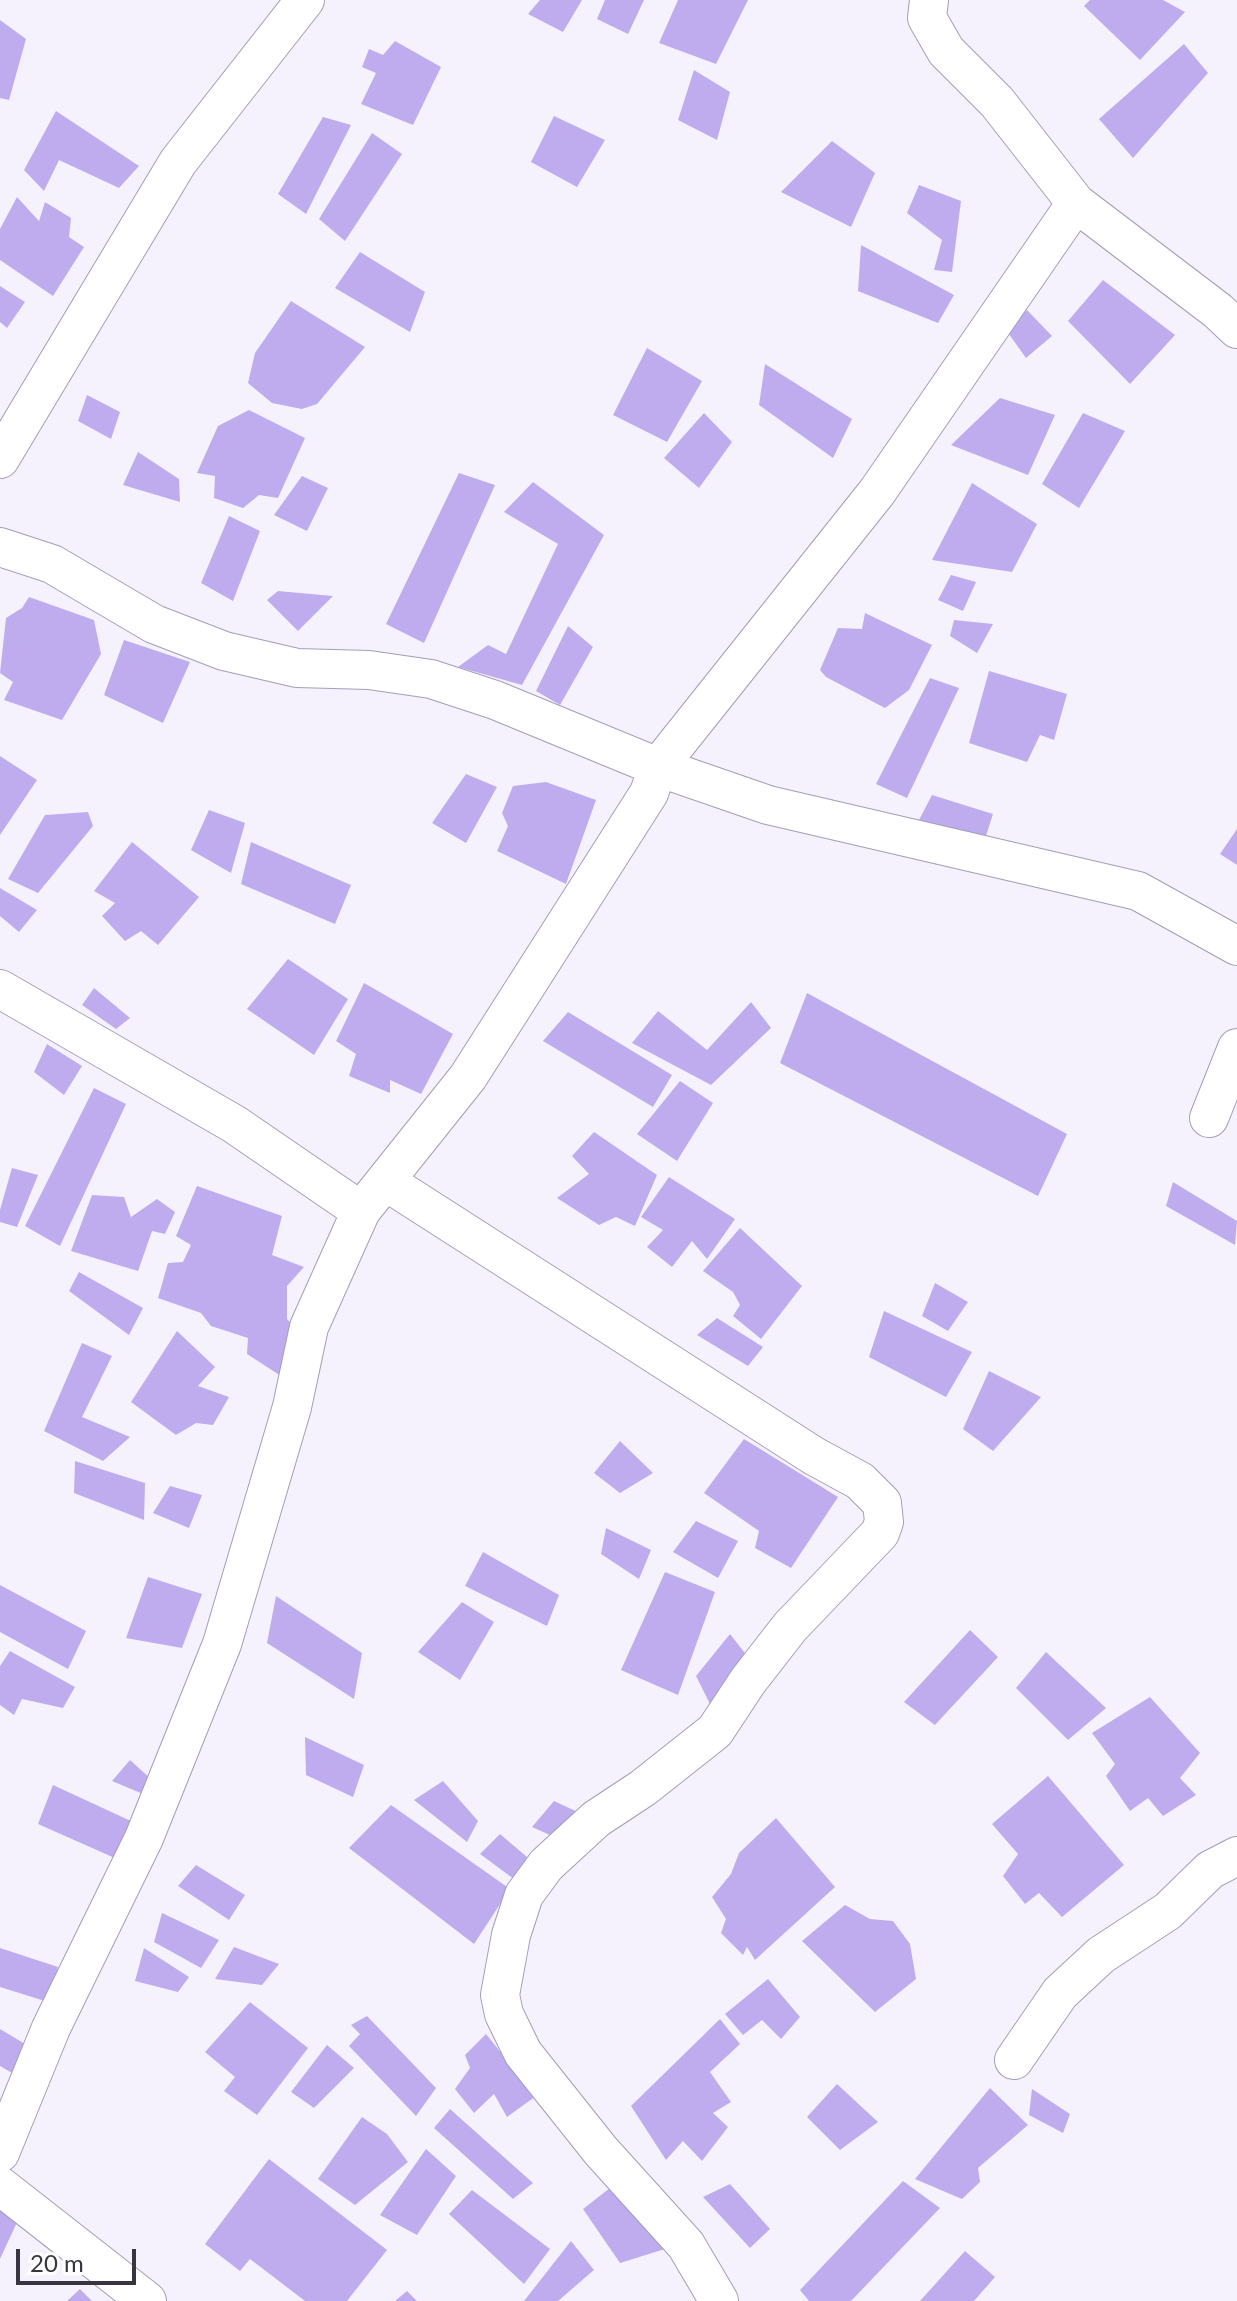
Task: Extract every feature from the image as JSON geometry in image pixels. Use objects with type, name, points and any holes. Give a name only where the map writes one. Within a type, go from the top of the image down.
[{"type":"street","points":[[0,459],[178,162],[305,0]]},
{"type":"street","points":[[929,0],[927,18],[946,51],[997,102],[1076,203],[1237,329]]},
{"type":"street","points":[[0,2153],[51,2028],[144,1838],[222,1644],[292,1407],[309,1327],[361,1211],[468,1077],[649,793],[658,767],[877,492],[1076,203]]},
{"type":"street","points":[[0,547],[52,564],[154,624],[224,651],[297,668],[369,670],[431,679],[495,700],[658,767],[768,805],[1138,891],[1237,946]]},
{"type":"street","points":[[0,989],[234,1124],[361,1211]]},
{"type":"street","points":[[1209,1118],[1237,1048]]},
{"type":"street","points":[[385,1181],[814,1456],[860,1481],[882,1503],[884,1522],[880,1533],[790,1627],[748,1681],[715,1731],[643,1788],[596,1819],[546,1865],[524,1895],[511,1935],[500,1995],[504,2014],[523,2053],[601,2151],[686,2245],[719,2301]]},
{"type":"street","points":[[1014,2060],[1060,1993],[1101,1955],[1168,1911],[1210,1870],[1237,1856]]},
{"type":"street","points":[[0,2186],[147,2301]]},
{"type":"building","points":[[540,0],[582,0],[563,32],[528,14]]},
{"type":"building","points":[[605,0],[644,0],[628,34],[597,19]]},
{"type":"building","points":[[678,0],[748,0],[716,64],[659,43]]},
{"type":"building","points":[[1090,0],[1163,0],[1185,12],[1140,60],[1084,6]]},
{"type":"building","points":[[0,20],[26,39],[9,100],[0,98]]},
{"type":"building","points":[[395,41],[441,67],[413,125],[361,104],[376,73],[362,67],[369,49],[383,55]]},
{"type":"building","points":[[1184,44],[1208,73],[1133,158],[1099,119]]},
{"type":"building","points":[[694,70],[730,92],[717,140],[678,120]]},
{"type":"building","points":[[56,111],[139,166],[119,188],[59,160],[44,191],[24,170]]},
{"type":"building","points":[[554,116],[605,140],[577,187],[531,162]]},
{"type":"building","points":[[323,117],[351,125],[306,214],[278,194]]},
{"type":"building","points":[[372,133],[402,154],[345,241],[319,219]]},
{"type":"building","points":[[832,141],[875,173],[851,227],[781,192]]},
{"type":"building","points":[[919,185],[961,201],[952,272],[934,270],[942,240],[907,213]]},
{"type":"building","points":[[17,197],[39,221],[45,202],[71,218],[69,237],[84,247],[53,296],[0,260],[0,229]]},
{"type":"building","points":[[861,245],[954,295],[938,323],[858,291]]},
{"type":"building","points":[[360,252],[425,292],[410,332],[335,288]]},
{"type":"building","points":[[1103,280],[1175,335],[1130,384],[1068,321]]},
{"type":"building","points":[[0,286],[25,302],[7,328],[0,322]]},
{"type":"building","points":[[291,301],[365,347],[317,404],[302,409],[272,403],[248,383],[255,353]]},
{"type":"building","points":[[1027,310],[1052,336],[1026,358],[1006,330]]},
{"type":"building","points":[[647,348],[702,381],[667,442],[613,415]]},
{"type":"building","points":[[765,364],[852,419],[833,458],[759,405]]},
{"type":"building","points":[[87,395],[120,412],[111,439],[78,421]]},
{"type":"building","points":[[1000,398],[1055,415],[1028,475],[951,445]]},
{"type":"building","points":[[249,410],[305,438],[278,498],[259,495],[243,508],[214,498],[215,476],[197,473],[218,426]]},
{"type":"building","points":[[704,413],[732,442],[699,488],[664,458]]},
{"type":"building","points":[[1083,413],[1125,431],[1079,508],[1042,484]]},
{"type":"building","points":[[138,452],[179,479],[180,502],[123,485]]},
{"type":"building","points":[[459,473],[495,485],[424,643],[386,624]]},
{"type":"building","points":[[302,476],[328,488],[307,531],[274,515]]},
{"type":"building","points":[[533,482],[604,535],[522,685],[458,667],[488,645],[506,654],[558,544],[504,512]]},
{"type":"building","points":[[972,483],[1037,524],[1012,572],[932,560]]},
{"type":"building","points":[[229,516],[260,531],[233,601],[201,583]]},
{"type":"building","points":[[951,575],[976,582],[963,611],[938,600]]},
{"type":"building","points":[[278,591],[333,596],[298,631],[267,600]]},
{"type":"building","points":[[29,597],[94,620],[101,654],[62,720],[4,700],[13,682],[0,673],[6,618],[22,608]]},
{"type":"building","points":[[865,613],[932,645],[909,690],[885,708],[826,677],[820,670],[838,628],[862,629]]},
{"type":"building","points":[[954,620],[993,624],[977,653],[950,636]]},
{"type":"building","points":[[568,626],[593,647],[560,705],[536,691]]},
{"type":"building","points":[[124,640],[190,662],[163,723],[104,695]]},
{"type":"building","points":[[989,671],[1067,694],[1054,740],[1040,735],[1027,762],[969,743]]},
{"type":"building","points":[[930,678],[959,688],[907,798],[876,784]]},
{"type":"building","points":[[0,756],[37,780],[0,835]]},
{"type":"building","points":[[466,774],[497,787],[466,843],[432,823]]},
{"type":"building","points":[[546,782],[596,800],[566,884],[497,851],[508,826],[502,813],[513,786]]},
{"type":"building","points":[[932,795],[993,814],[985,839],[919,820]]},
{"type":"building","points":[[209,810],[245,823],[231,873],[191,850]]},
{"type":"building","points":[[88,812],[93,826],[38,893],[8,879],[45,815]]},
{"type":"building","points":[[1237,829],[1237,865],[1220,854]]},
{"type":"building","points":[[132,842],[199,897],[158,945],[141,931],[125,941],[102,916],[115,903],[94,891]]},
{"type":"building","points":[[251,842],[351,885],[335,924],[241,884]]},
{"type":"building","points":[[0,888],[37,910],[19,932],[0,916]]},
{"type":"building","points":[[288,959],[348,999],[314,1055],[247,1009]]},
{"type":"building","points":[[364,983],[453,1034],[421,1094],[390,1080],[390,1093],[349,1076],[356,1054],[336,1041]]},
{"type":"building","points":[[94,988],[130,1018],[116,1029],[82,1005]]},
{"type":"building","points":[[807,993],[1067,1134],[1038,1196],[780,1063]]},
{"type":"building","points":[[751,1002],[771,1028],[711,1085],[632,1043],[658,1011],[707,1050]]},
{"type":"building","points":[[568,1012],[672,1075],[653,1107],[543,1041]]},
{"type":"building","points":[[47,1044],[82,1066],[64,1095],[34,1072]]},
{"type":"building","points":[[680,1081],[713,1103],[677,1161],[637,1134]]},
{"type":"building","points":[[94,1088],[126,1104],[60,1246],[25,1226]]},
{"type":"building","points":[[594,1132],[657,1175],[635,1226],[616,1217],[599,1225],[557,1198],[589,1174],[572,1156]]},
{"type":"building","points":[[12,1168],[38,1175],[17,1227],[0,1222],[0,1210]]},
{"type":"building","points":[[669,1177],[735,1219],[707,1259],[692,1241],[672,1267],[647,1247],[663,1230],[641,1217]]},
{"type":"building","points":[[1173,1182],[1237,1221],[1235,1245],[1166,1206]]},
{"type":"building","points":[[197,1186],[282,1216],[272,1255],[304,1267],[287,1286],[287,1319],[300,1333],[281,1376],[247,1354],[248,1338],[211,1326],[201,1313],[158,1298],[168,1263],[183,1262],[191,1245],[176,1236]]},
{"type":"building","points":[[92,1195],[124,1197],[131,1217],[157,1199],[175,1212],[165,1234],[152,1231],[138,1271],[71,1251]]},
{"type":"building","points":[[740,1228],[802,1286],[761,1339],[733,1316],[740,1305],[733,1292],[703,1271]]},
{"type":"building","points":[[79,1272],[143,1308],[129,1335],[69,1291]]},
{"type":"building","points":[[935,1283],[968,1302],[948,1331],[922,1316]]},
{"type":"building","points":[[884,1311],[972,1352],[946,1397],[869,1357]]},
{"type":"building","points":[[717,1318],[763,1347],[748,1366],[697,1335]]},
{"type":"building","points":[[177,1331],[215,1367],[198,1386],[229,1397],[213,1425],[196,1423],[176,1435],[131,1402]]},
{"type":"building","points":[[82,1343],[112,1356],[82,1417],[130,1437],[103,1461],[44,1431]]},
{"type":"building","points":[[989,1371],[1041,1397],[993,1451],[963,1429]]},
{"type":"building","points":[[744,1439],[838,1497],[791,1568],[755,1548],[759,1531],[704,1493]]},
{"type":"building","points":[[620,1441],[653,1473],[620,1493],[594,1473]]},
{"type":"building","points":[[75,1461],[145,1483],[144,1520],[74,1493]]},
{"type":"building","points":[[170,1486],[202,1495],[189,1528],[153,1513]]},
{"type":"building","points":[[696,1521],[738,1541],[718,1578],[673,1552]]},
{"type":"building","points":[[606,1528],[651,1550],[639,1579],[601,1554]]},
{"type":"building","points":[[483,1552],[559,1595],[547,1626],[465,1586]]},
{"type":"building","points":[[665,1572],[715,1592],[678,1695],[621,1670]]},
{"type":"building","points":[[148,1577],[202,1594],[182,1648],[126,1638]]},
{"type":"building","points":[[0,1585],[86,1631],[68,1669],[0,1632]]},
{"type":"building","points":[[276,1596],[362,1653],[354,1699],[267,1643]]},
{"type":"building","points":[[462,1602],[494,1622],[460,1680],[418,1652]]},
{"type":"building","points":[[970,1630],[998,1657],[935,1725],[904,1702]]},
{"type":"building","points":[[730,1634],[748,1657],[712,1708],[696,1676]]},
{"type":"building","points":[[10,1651],[75,1687],[63,1708],[22,1699],[14,1715],[0,1705],[0,1666]]},
{"type":"building","points":[[1046,1652],[1106,1708],[1068,1740],[1016,1688]]},
{"type":"building","points":[[1150,1697],[1200,1753],[1180,1778],[1196,1795],[1163,1816],[1148,1798],[1130,1811],[1106,1776],[1115,1764],[1092,1733]]},
{"type":"building","points":[[305,1737],[364,1765],[353,1797],[306,1775]]},
{"type":"building","points":[[130,1760],[152,1780],[143,1794],[112,1781]]},
{"type":"building","points":[[1048,1776],[1124,1865],[1062,1917],[1039,1893],[1025,1904],[1003,1876],[1018,1854],[992,1824]]},
{"type":"building","points":[[443,1781],[478,1821],[467,1842],[414,1800]]},
{"type":"building","points":[[53,1785],[133,1822],[117,1859],[38,1824]]},
{"type":"building","points":[[554,1801],[582,1814],[561,1840],[532,1827]]},
{"type":"building","points":[[391,1805],[510,1889],[474,1944],[349,1848]]},
{"type":"building","points":[[776,1818],[835,1887],[755,1960],[747,1947],[743,1955],[721,1933],[726,1919],[712,1897],[731,1874],[739,1853]]},
{"type":"building","points":[[500,1834],[527,1857],[518,1882],[480,1854]]},
{"type":"building","points":[[196,1865],[245,1895],[229,1920],[178,1886]]},
{"type":"building","points":[[845,1905],[870,1919],[893,1921],[910,1944],[916,1979],[875,2012],[802,1941]]},
{"type":"building","points":[[162,1913],[219,1940],[201,1968],[154,1942]]},
{"type":"building","points":[[234,1947],[279,1964],[262,1985],[215,1979]]},
{"type":"building","points":[[0,1948],[58,1967],[48,2002],[0,1987]]},
{"type":"building","points":[[144,1948],[189,1977],[178,1992],[135,1981]]},
{"type":"building","points":[[768,1979],[800,2017],[781,2039],[762,2020],[743,2035],[725,2014]]},
{"type":"building","points":[[250,2002],[308,2048],[257,2115],[224,2091],[235,2077],[205,2052]]},
{"type":"building","points":[[367,2016],[436,2088],[416,2116],[349,2046],[360,2034],[351,2025]]},
{"type":"building","points":[[720,2019],[740,2044],[710,2072],[731,2102],[713,2113],[728,2127],[702,2161],[683,2141],[666,2160],[631,2106]]},
{"type":"building","points":[[0,2029],[35,2050],[19,2077],[0,2066]]},
{"type":"building","points":[[486,2034],[536,2096],[507,2117],[494,2094],[474,2113],[455,2089],[470,2068],[465,2055]]},
{"type":"building","points":[[327,2045],[354,2068],[314,2108],[291,2092]]},
{"type":"building","points":[[837,2084],[878,2122],[840,2150],[807,2117]]},
{"type":"building","points":[[990,2088],[1028,2125],[978,2168],[980,2182],[962,2199],[915,2179]]},
{"type":"building","points":[[1032,2089],[1070,2114],[1063,2133],[1029,2115]]},
{"type":"building","points":[[450,2109],[533,2183],[513,2199],[434,2128]]},
{"type":"building","points":[[362,2117],[387,2134],[408,2162],[355,2205],[318,2179]]},
{"type":"building","points":[[426,2149],[456,2176],[417,2235],[380,2215]]},
{"type":"building","points":[[269,2159],[387,2250],[347,2301],[305,2301],[250,2259],[240,2271],[205,2244]]},
{"type":"building","points":[[903,2181],[940,2208],[851,2301],[809,2301],[800,2290]]},
{"type":"building","points":[[730,2184],[770,2229],[750,2248],[703,2197]]},
{"type":"building","points":[[610,2188],[665,2249],[620,2263],[583,2209]]},
{"type":"building","points":[[472,2190],[550,2249],[524,2284],[449,2214]]},
{"type":"building","points":[[1,2209],[19,2218],[0,2259],[0,2212]]},
{"type":"building","points":[[571,2241],[594,2270],[558,2301],[524,2301]]},
{"type":"building","points":[[965,2251],[995,2277],[974,2301],[920,2301]]},
{"type":"building","points":[[80,2289],[92,2301],[67,2301]]},
{"type":"building","points":[[407,2291],[417,2301],[395,2301]]}]
